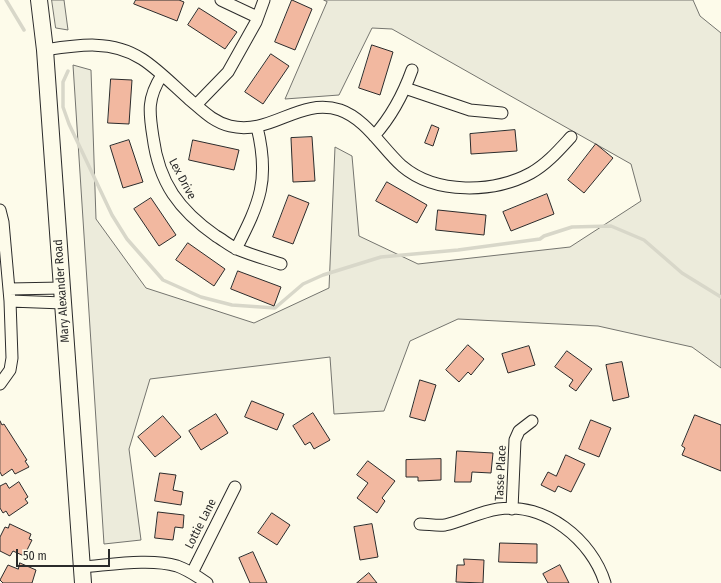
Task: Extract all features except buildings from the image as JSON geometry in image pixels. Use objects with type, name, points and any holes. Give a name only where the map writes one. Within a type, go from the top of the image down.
[{"type":"street","name":"Mary Alexander Road","points":[[39,0],[45,50],[82,583]]},
{"type":"street","points":[[221,0],[257,17]]},
{"type":"street","points":[[196,105],[228,72],[257,17],[264,0]]},
{"type":"street","points":[[45,50],[78,45],[115,47],[142,59],[208,116],[223,124],[241,128],[257,127],[299,110],[317,106],[327,107],[350,115],[362,123],[403,166],[414,173],[443,185],[462,188],[504,184],[530,173],[555,154],[571,137]]},
{"type":"street","points":[[374,136],[387,121],[405,88],[412,70]]},
{"type":"street","name":"Lex Drive","points":[[162,75],[152,94],[150,116],[155,152],[161,171],[182,209],[198,223],[236,249],[281,264]]},
{"type":"street","points":[[405,88],[470,110],[502,113]]},
{"type":"street","points":[[236,249],[256,208],[261,187],[264,161],[257,127]]},
{"type":"street","points":[[0,210],[3,222],[10,301],[11,364],[7,375],[0,384]]},
{"type":"street","points":[[9,289],[63,296]]},
{"type":"street","points":[[10,301],[63,296]]},
{"type":"street","name":"Tasse Place","points":[[512,509],[515,440],[519,431],[532,421]]},
{"type":"street","name":"Lottie Lane","points":[[192,573],[203,547],[235,487]]},
{"type":"street","points":[[420,524],[444,525],[482,512],[500,509],[512,509],[537,514],[555,521],[571,532],[593,556],[605,583]]},
{"type":"street","points":[[82,567],[161,563],[177,566],[192,573],[207,583]]},
{"type":"shaded area","points":[[52,0],[64,0],[68,30],[56,28]]},
{"type":"shaded area","points":[[324,0],[693,0],[700,16],[721,33],[721,368],[692,347],[598,326],[458,319],[410,341],[384,411],[334,414],[330,357],[150,379],[129,449],[141,540],[104,544],[73,65],[91,70],[96,219],[146,288],[254,323],[329,288],[335,147],[352,156],[359,236],[418,264],[570,247],[641,201],[631,164],[392,29],[372,28],[339,95],[285,99],[327,2]]},
{"type":"waterway","points":[[6,0],[24,30]]},
{"type":"waterway","points":[[68,71],[63,82],[63,107],[69,124],[112,215],[127,239],[163,280],[201,297],[232,305],[275,308],[303,284],[323,275],[381,257],[458,250],[540,239],[544,236],[572,227],[611,226],[644,240],[682,273],[721,297]]}]
